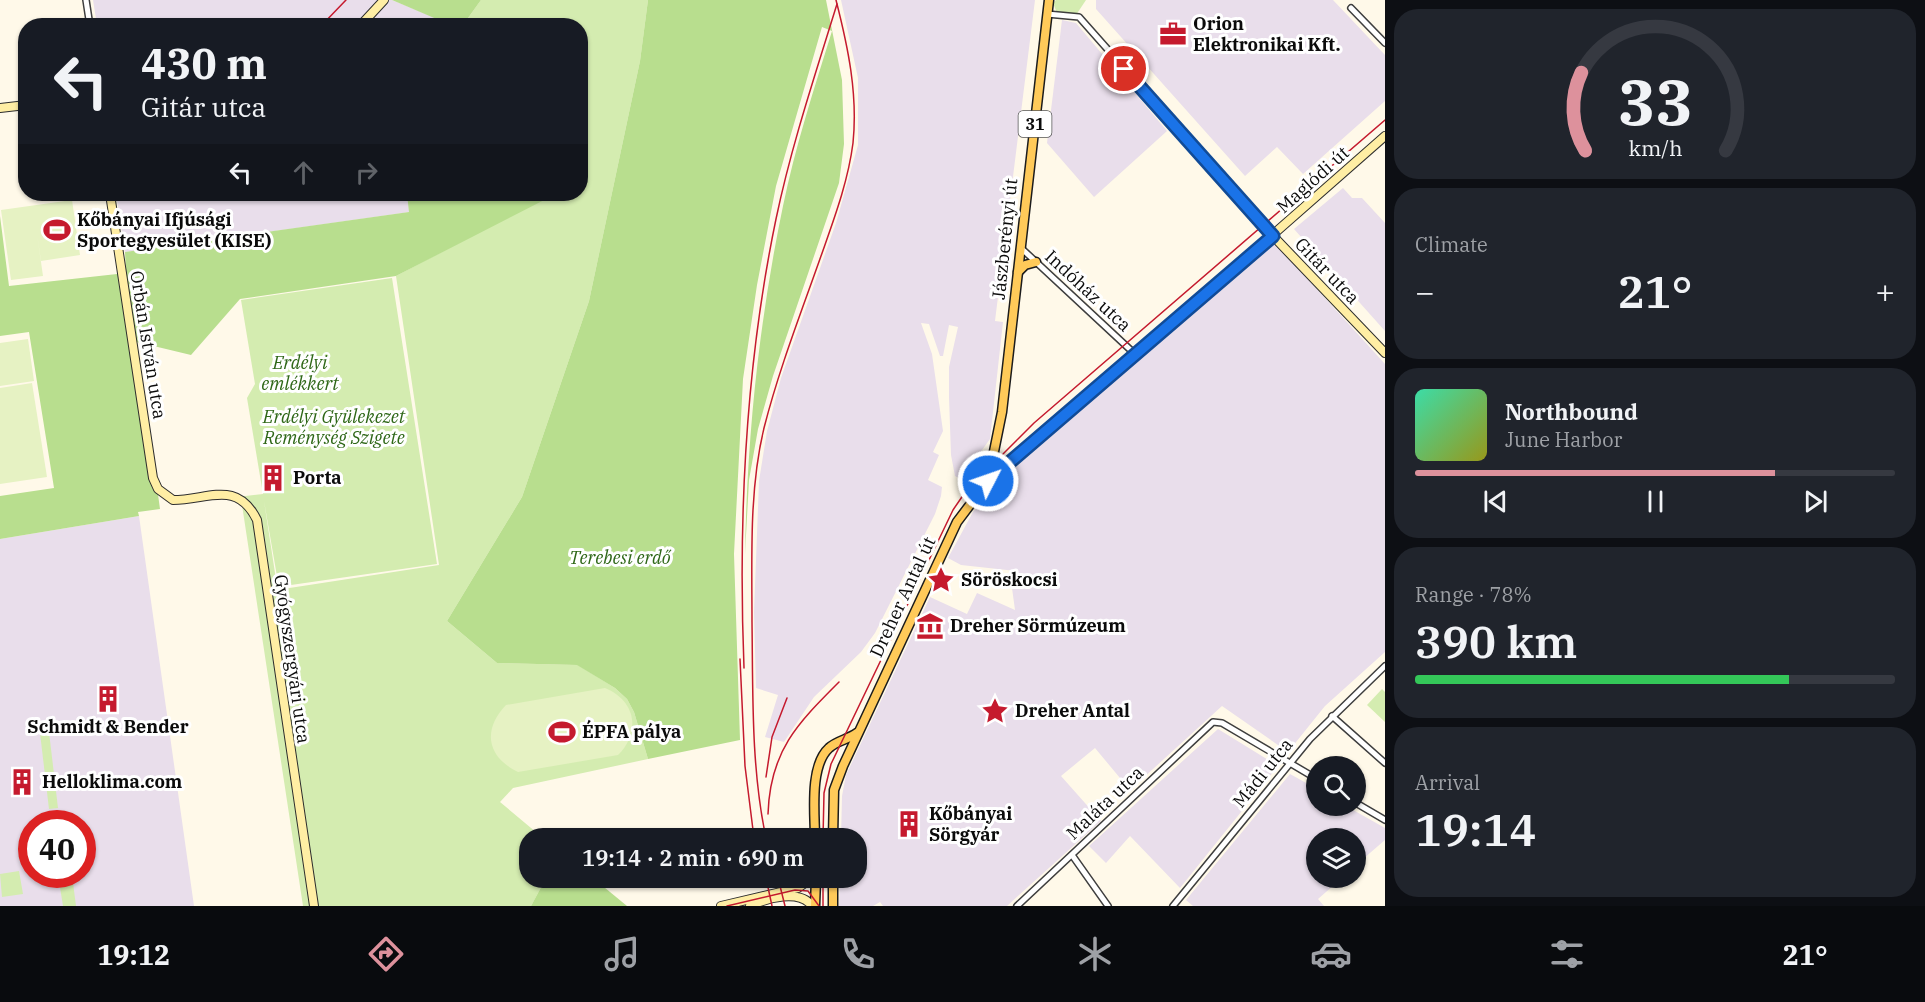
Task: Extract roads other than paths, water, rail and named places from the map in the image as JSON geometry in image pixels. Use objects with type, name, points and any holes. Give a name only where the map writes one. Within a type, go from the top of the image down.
[{"type":"main road","name":"Jászberényi út","points":[[988,481],[1002,412],[1049,0]]},
{"type":"main road","points":[[1018,272],[1025,265],[1036,262]]},
{"type":"main road","name":"Dreher Antal út","points":[[833,828],[834,790],[843,766],[957,522],[988,481]]},
{"type":"main road","points":[[815,828],[814,790],[821,760],[832,746],[858,733]]},
{"type":"main road","points":[[832,746],[842,752],[843,766]]},
{"type":"main road","points":[[813,906],[814,888]]},
{"type":"main road","points":[[833,888],[833,906]]},
{"type":"street","points":[[86,0],[89,18]]},
{"type":"street","points":[[367,18],[384,0]]},
{"type":"street","points":[[1351,8],[1385,43]]},
{"type":"street","name":"Gitár utca","points":[[1047,14],[1078,17],[1273,236],[1385,353]]},
{"type":"street","points":[[0,108],[18,106]]},
{"type":"street","name":"Maglódi út","points":[[988,481],[1273,236],[1385,136]]},
{"type":"street","name":"Orbán István utca","points":[[111,201],[153,478],[158,489],[165,496]]},
{"type":"street","name":"Indóház utca","points":[[1020,248],[1136,355]]},
{"type":"street","name":"Gyógyszergyári utca","points":[[165,496],[182,500],[216,494],[234,496],[251,509],[257,520],[314,906]]},
{"type":"street","name":"Mádi utca","points":[[1173,906],[1310,738],[1385,666]]},
{"type":"street","points":[[1332,716],[1385,763]]},
{"type":"street","name":"Maláta utca","points":[[1017,906],[1213,722],[1222,723],[1291,763]]},
{"type":"street","points":[[1291,763],[1306,772]]},
{"type":"street","points":[[1366,809],[1385,820]]},
{"type":"street","points":[[1072,855],[1108,906]]},
{"type":"street","points":[[721,906],[798,888]]},
{"type":"street","points":[[751,905],[799,896],[813,906]]},
{"type":"tram line","points":[[823,828],[824,793],[831,764],[953,510],[966,491],[1034,423],[1385,120]]},
{"type":"tram line","points":[[823,888],[823,906]]},
{"type":"tram line","points":[[727,906],[795,890],[808,891],[819,906]]},
{"type":"railway","points":[[329,18],[346,0]]},
{"type":"railway","points":[[764,828],[758,785],[752,676],[752,524],[756,475],[770,406],[836,214],[851,158],[854,125],[853,89],[848,53],[836,0]]},
{"type":"railway","points":[[744,668],[743,499],[757,331],[765,275],[782,192],[837,4]]},
{"type":"railway","points":[[740,659],[745,766],[753,828]]},
{"type":"railway","points":[[768,814],[774,773],[788,740],[810,711],[839,682]]},
{"type":"railway","points":[[766,777],[772,737],[787,698]]},
{"type":"railway","points":[[768,888],[772,906]]},
{"type":"railway","points":[[780,888],[785,906]]},
{"type":"place","name":"Orion Elektronikai Kft.","points":[[1173,34]]},
{"type":"place","name":"Kőbányai Ifjúsági Sportegyesület (KISE)","points":[[57,230]]},
{"type":"place","name":"Porta","points":[[273,478]]},
{"type":"place","name":"Söröskocsi","points":[[941,580]]},
{"type":"place","name":"Dreher Sörmúzeum","points":[[930,626]]},
{"type":"place","name":"Schmidt & Bender","points":[[108,699]]},
{"type":"place","name":"Dreher Antal","points":[[995,711]]},
{"type":"place","name":"ÉPFA pálya","points":[[562,732]]},
{"type":"place","name":"Helloklima.com","points":[[22,782]]},
{"type":"place","name":"Kőbányai Sörgyár","points":[[909,824]]},
{"type":"park label","name":"Erdélyi emlékkert","points":[[300,373]]},
{"type":"park label","name":"Erdélyi Gyülekezet Reménység Szigete","points":[[334,427]]},
{"type":"park label","name":"Terebesi erdő","points":[[620,558]]}]
